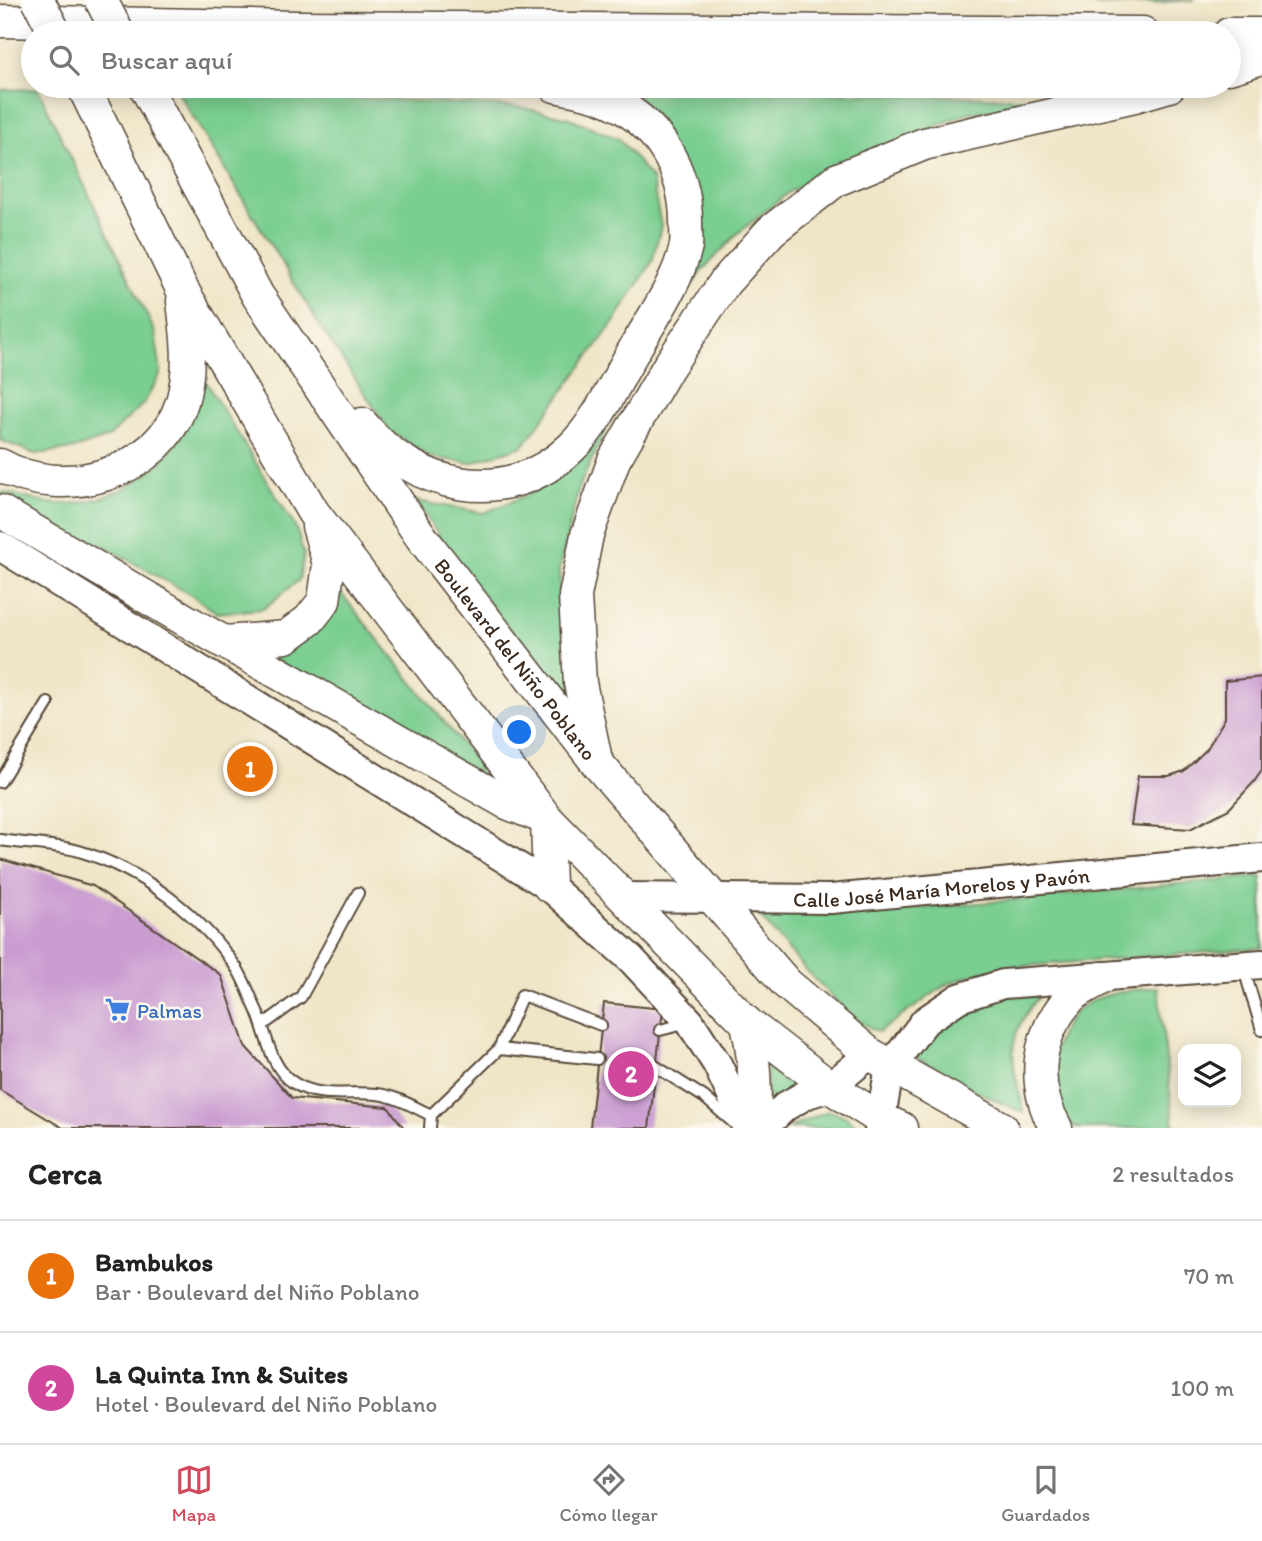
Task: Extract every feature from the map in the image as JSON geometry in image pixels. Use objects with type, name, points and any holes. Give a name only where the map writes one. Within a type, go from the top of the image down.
[{"type":"main road","points":[[38,0],[49,21]]},
{"type":"main road","points":[[101,0],[112,21]]},
{"type":"main road","points":[[0,21],[21,22]]},
{"type":"main road","points":[[1241,34],[1262,34]]},
{"type":"main road","points":[[1241,64],[1262,58]]},
{"type":"main road","points":[[89,98],[182,289],[313,512],[547,819],[747,1023],[830,1087],[886,1125]]},
{"type":"main road","name":"Boulevard del Niño Poblano","points":[[151,98],[258,296],[422,538],[597,763],[786,983],[880,1061],[1002,1128]]},
{"type":"main road","points":[[258,296],[366,429],[402,461],[425,475],[463,485],[503,484],[540,471],[572,448],[595,416],[672,286],[686,244],[687,200],[672,158],[645,123],[603,98]]},
{"type":"main road","points":[[597,763],[580,683],[575,596],[587,535],[614,460],[668,367],[724,282],[771,231],[836,180],[924,144],[1126,98]]},
{"type":"main road","points":[[0,465],[43,481],[85,481],[124,468],[148,451],[168,429],[181,403],[190,360],[182,289]]},
{"type":"main road","points":[[0,511],[507,803],[547,819]]},
{"type":"main road","points":[[225,642],[286,637],[309,620],[324,601],[330,564],[313,512]]},
{"type":"main road","points":[[547,819],[549,886]]},
{"type":"main road","points":[[1056,1128],[1041,1094],[1040,1058],[1051,1024],[1072,996],[1102,978]]},
{"type":"main road","points":[[747,1023],[755,1059],[756,1102],[753,1128]]},
{"type":"street","points":[[0,546],[549,886],[631,959],[690,1023],[717,1064],[747,1128]]},
{"type":"street","name":"Calle José María Morelos y Pavón","points":[[622,897],[831,899],[1262,858]]},
{"type":"street","points":[[762,1128],[786,1106],[807,1094],[830,1087],[880,1061],[925,1021],[959,998],[1003,984],[1253,964]]},
{"type":"street","points":[[880,1061],[886,1125]]},
{"type":"lane","points":[[0,782],[48,704]]},
{"type":"lane","points":[[0,840],[78,851],[128,872],[168,897],[201,926],[239,971],[263,1026],[272,1059],[292,1082],[321,1093],[379,1094],[404,1101],[431,1115]]},
{"type":"lane","points":[[263,1026],[301,997],[358,893]]},
{"type":"lane","points":[[1253,964],[1262,1030]]},
{"type":"lane","points":[[430,1128],[431,1115],[499,1049],[522,995],[601,1025]]},
{"type":"lane","points":[[660,1030],[690,1023]]},
{"type":"lane","points":[[499,1049],[597,1059]]},
{"type":"lane","points":[[655,1066],[704,1097],[740,1128]]},
{"type":"green space","points":[[1069,0],[1195,0],[1099,6]]},
{"type":"green space","points":[[21,89],[21,98],[42,98],[155,332],[161,373],[144,403],[109,437],[74,449],[35,454],[0,440],[0,90]]},
{"type":"green space","points":[[182,98],[365,98],[520,107],[570,118],[619,139],[652,179],[661,226],[652,262],[614,322],[523,446],[470,463],[430,457],[389,430],[318,323]]},
{"type":"green space","points":[[637,98],[1077,100],[968,113],[849,162],[789,192],[738,233],[702,271],[664,325],[613,414],[579,487],[559,570],[562,619],[578,715],[454,559],[416,501],[484,513],[536,491],[596,430],[697,249],[660,120]]},
{"type":"green space","points":[[199,371],[296,528],[304,555],[299,580],[263,609],[217,613],[196,598],[104,546],[74,543],[0,499],[0,492],[51,504],[78,503],[118,491],[136,481],[153,469],[180,438],[191,413]]},
{"type":"green space","points":[[340,592],[490,779],[269,657]]},
{"type":"green space","points":[[1262,876],[1262,948],[1010,967],[981,972],[947,984],[879,1032],[864,1024],[830,995],[754,909],[819,915],[906,910]]},
{"type":"green space","points":[[1158,987],[1174,1128],[1077,1128],[1064,1118],[1055,1104],[1051,1088],[1051,1069],[1061,1034],[1070,1019],[1089,1002],[1118,992]]},
{"type":"green space","points":[[1040,995],[1020,1026],[1013,1052],[1024,1113],[980,1093],[909,1053],[942,1020],[993,997]]},
{"type":"green space","points":[[767,1050],[812,1090],[767,1104]]},
{"type":"green space","points":[[828,1111],[844,1116],[857,1128],[788,1128]]},
{"type":"building","points":[[1262,677],[1262,770],[1254,782],[1229,809],[1190,829],[1131,825],[1138,776],[1169,776],[1184,771],[1207,749],[1225,718],[1225,681]]},
{"type":"building","name":"Palmas","points":[[0,859],[93,886],[221,975],[245,1046],[292,1098],[388,1107],[404,1128],[63,1128],[0,1090]]},
{"type":"building","points":[[604,1003],[663,1009],[649,1128],[590,1128]]},
{"type":"place","name":"Bambukos","points":[[250,769]]},
{"type":"place","name":"Palmas","points":[[117,1010]]},
{"type":"place","name":"La Quinta Inn & Suites","points":[[631,1074]]}]
